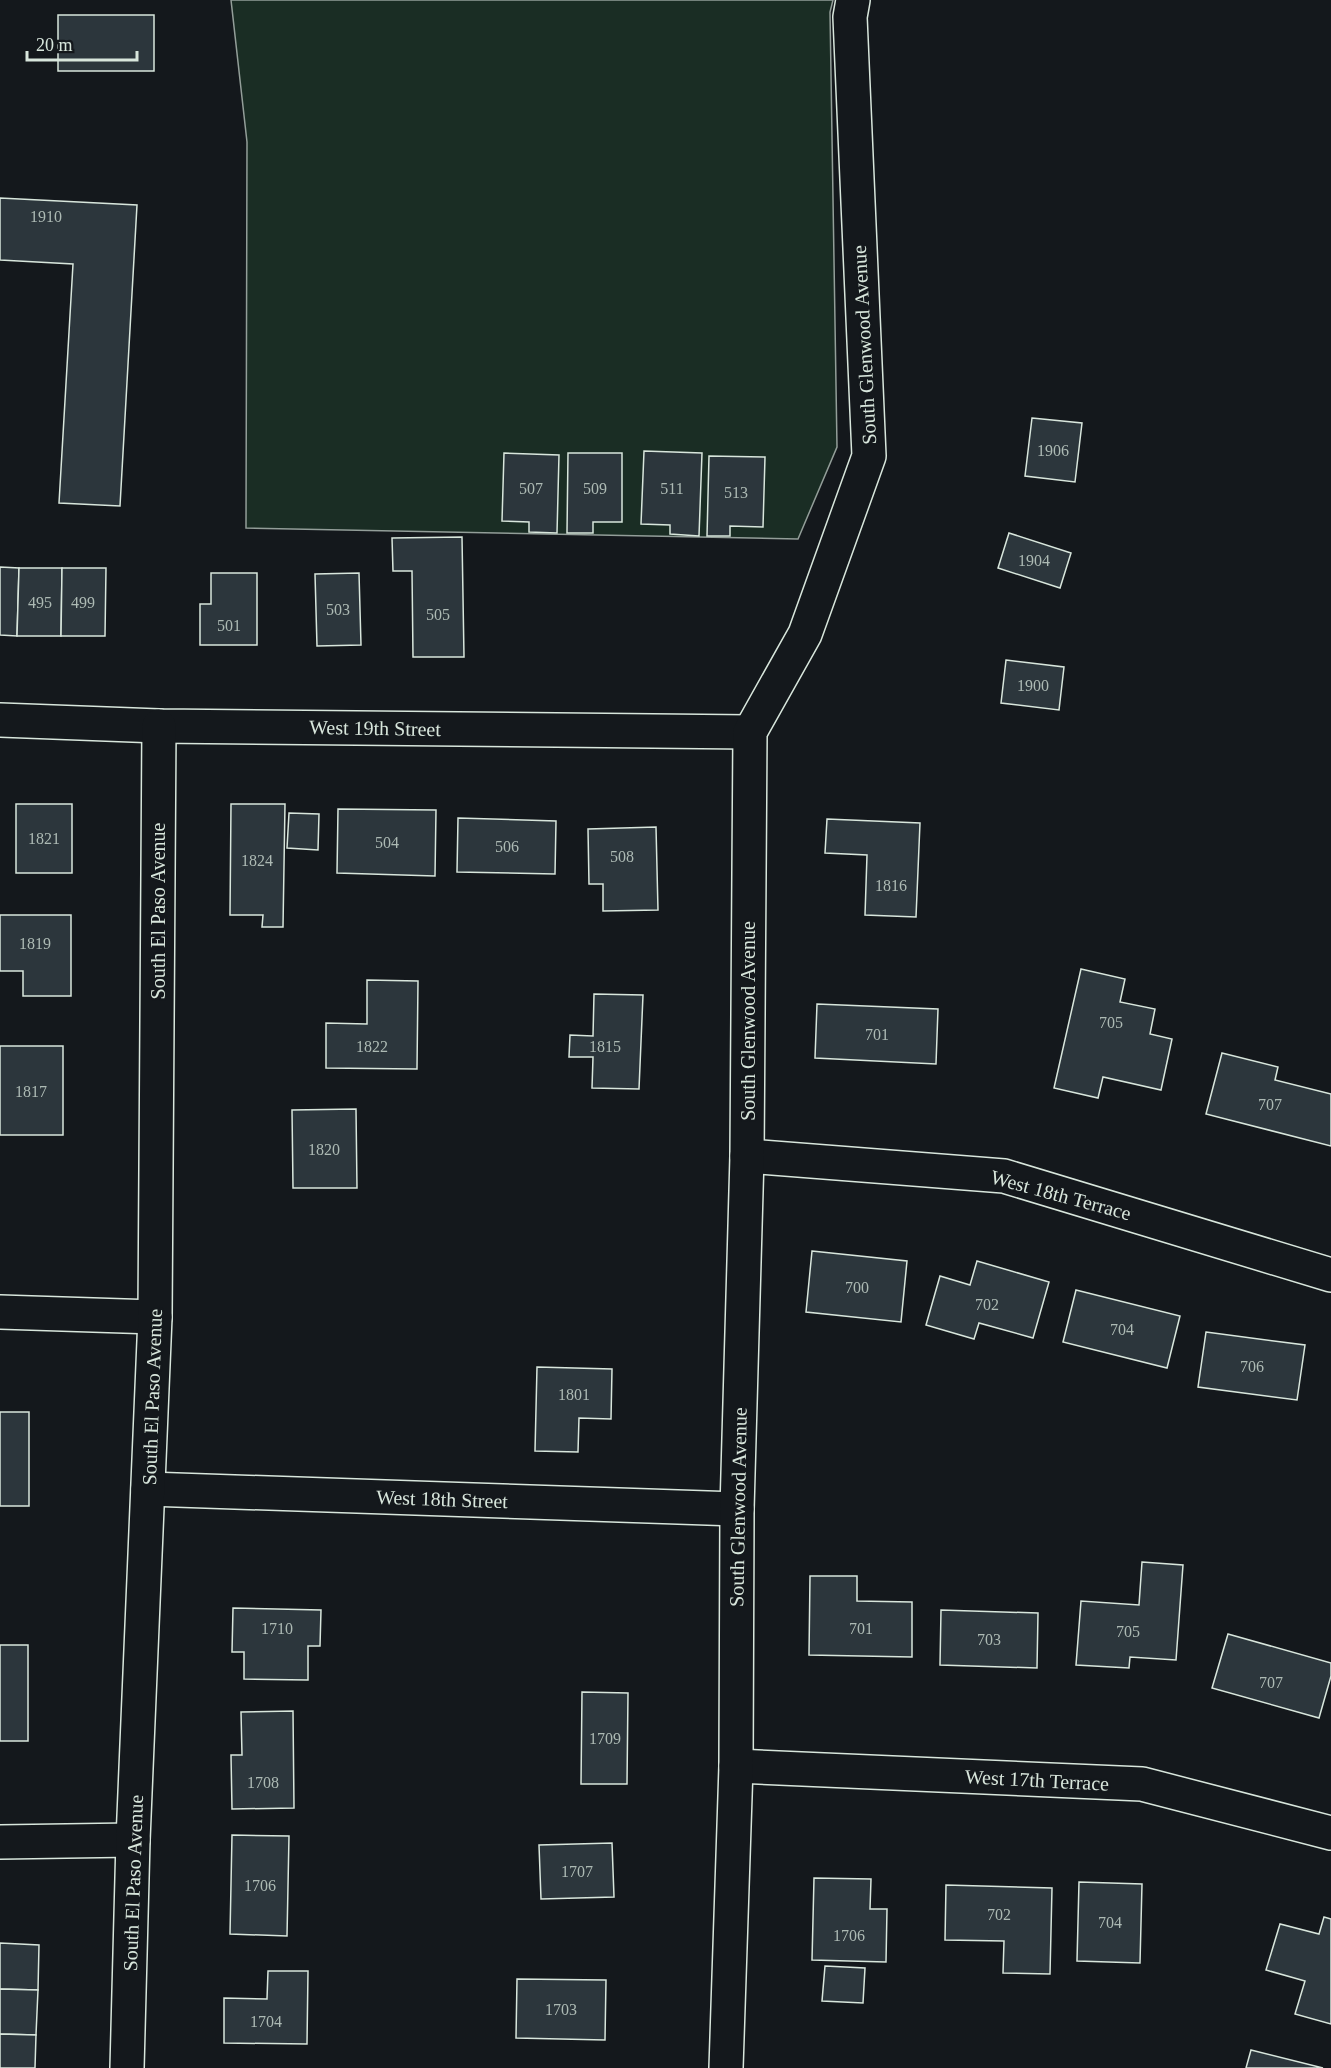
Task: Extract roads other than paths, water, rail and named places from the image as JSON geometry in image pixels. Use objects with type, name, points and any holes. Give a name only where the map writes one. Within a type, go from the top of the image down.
[{"type":"street","name":"South Glenwood Avenue","points":[[726,2068],[736,1766],[737,1509],[747,1156],[750,732],[806,634],[869,456],[850,17],[853,0]]},
{"type":"street","name":"West 19th Street","points":[[0,720],[159,726],[750,732]]},
{"type":"street","name":"South El Paso Avenue","points":[[127,2068],[133,1840],[155,1317],[159,726]]},
{"type":"street","name":"West 18th Terrace","points":[[747,1156],[1004,1176],[1331,1275]]},
{"type":"street","points":[[0,1312],[155,1317]]},
{"type":"street","name":"West 18th Street","points":[[148,1489],[737,1509]]},
{"type":"street","name":"West 17th Terrace","points":[[736,1766],[1142,1784],[1331,1833]]},
{"type":"street","points":[[0,1842],[133,1840]]}]
